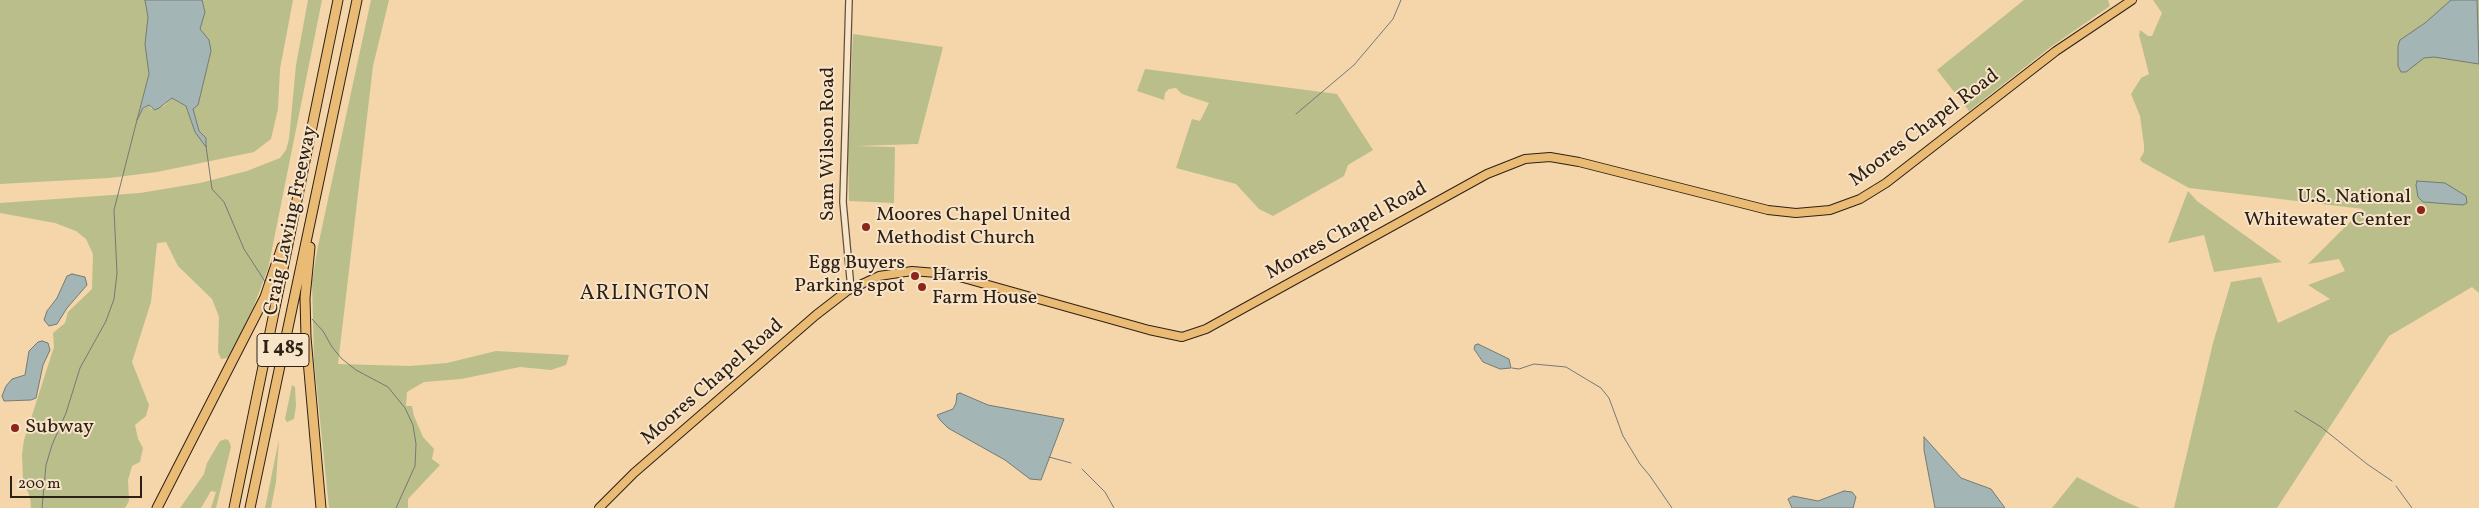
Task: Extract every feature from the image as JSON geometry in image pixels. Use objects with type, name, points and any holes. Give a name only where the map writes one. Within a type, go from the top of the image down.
[{"type":"highway","name":"Craig Lawing Freeway","points":[[234,508],[338,0]]},
{"type":"highway","name":"Craig Lawing Freeway","points":[[250,508],[357,0]]},
{"type":"highway","points":[[317,192],[305,298],[306,337],[321,508]]},
{"type":"highway","points":[[157,508],[265,296],[297,196]]},
{"type":"main road","name":"Moores Chapel Road","points":[[599,508],[674,438],[816,315],[850,289],[886,274],[931,271],[972,280],[1177,337],[1188,336],[1206,329],[1487,174],[1512,162],[1531,158],[1550,157],[1579,162],[1768,210],[1796,213],[1830,210],[1860,199],[1886,183],[2056,51],[2132,0]]},
{"type":"street","name":"Sam Wilson Road","points":[[849,0],[843,202],[850,289]]},
{"type":"green space","points":[[0,0],[145,0],[148,17],[145,44],[149,74],[137,119],[143,109],[149,105],[151,109],[164,106],[172,98],[186,106],[195,132],[206,138],[199,131],[193,109],[198,105],[211,51],[206,37],[200,29],[205,9],[202,0],[293,0],[280,69],[278,109],[271,139],[254,152],[157,172],[109,178],[0,184]]},
{"type":"green space","points":[[308,0],[322,0],[268,269],[253,308],[228,358],[221,359],[218,352],[219,317],[212,299],[178,266],[166,242],[157,243],[151,302],[132,362],[149,405],[146,416],[135,425],[138,439],[143,448],[140,462],[132,466],[128,480],[129,501],[125,508],[31,508],[30,497],[23,480],[22,454],[24,440],[54,347],[53,333],[65,323],[68,312],[92,289],[93,254],[86,239],[76,231],[55,223],[0,213],[0,203],[140,193],[200,183],[247,171],[280,158],[286,150],[289,139],[296,65]]},
{"type":"green space","points":[[371,0],[389,0],[373,66],[338,364],[410,366],[447,363],[496,351],[569,355],[566,365],[551,370],[520,367],[461,379],[424,382],[407,392],[406,406],[412,406],[423,437],[434,449],[432,459],[440,465],[408,499],[408,508],[329,508],[314,361],[312,281]]},
{"type":"green space","points":[[2024,0],[2108,0],[2110,6],[2052,46],[1969,111],[1937,70]]},
{"type":"green space","points":[[2153,0],[2479,0],[2479,293],[2472,287],[2389,336],[2277,508],[2174,508],[2213,343],[2231,282],[2261,277],[2278,323],[2330,299],[2308,285],[2345,271],[2339,259],[2308,264],[2363,209],[2189,188],[2142,162],[2140,159],[2144,152],[2144,145],[2140,116],[2131,94],[2141,78],[2149,74],[2139,35],[2140,30],[2148,36],[2152,36],[2162,13]]},
{"type":"green space","points":[[853,34],[943,47],[918,144],[856,146],[895,147],[894,203],[849,201],[848,147]]},
{"type":"green space","points":[[1145,69],[1337,94],[1373,150],[1348,165],[1344,176],[1273,216],[1259,209],[1236,184],[1176,168],[1192,119],[1200,121],[1209,103],[1182,94],[1176,88],[1169,89],[1165,93],[1164,100],[1137,91]]},
{"type":"green space","name":"U.S. National Whitewater Center","points":[[2188,191],[2197,201],[2282,262],[2214,272],[2204,235],[2168,243]]},
{"type":"green space","points":[[292,385],[295,387],[296,406],[294,419],[287,422],[285,419]]},
{"type":"green space","points":[[226,439],[231,447],[216,508],[211,508],[216,492],[211,491],[201,508],[180,508],[204,474],[207,463],[220,441]]},
{"type":"green space","points":[[279,439],[276,482],[271,508],[265,508]]},
{"type":"green space","points":[[2077,477],[2119,499],[2140,508],[2052,508]]},
{"type":"shaded area","points":[[145,0],[202,0],[205,12],[200,29],[209,40],[211,51],[198,105],[193,109],[199,131],[206,138],[206,147],[195,132],[186,106],[172,98],[155,110],[149,105],[143,108],[137,120],[149,74],[145,44],[148,17]]},
{"type":"shaded area","points":[[2451,0],[2477,0],[2479,64],[2434,57],[2424,58],[2406,72],[2401,72],[2398,66],[2398,46],[2400,40],[2425,23]]},
{"type":"shaded area","points":[[2417,181],[2445,183],[2466,196],[2467,203],[2463,205],[2423,202],[2418,197]]},
{"type":"shaded area","points":[[72,274],[85,277],[87,285],[67,308],[57,324],[49,326],[44,320],[47,311],[57,298],[67,276]]},
{"type":"shaded area","points":[[38,342],[48,343],[50,350],[43,365],[36,398],[31,400],[4,401],[2,396],[6,386],[12,379],[25,375],[29,351]]},
{"type":"shaded area","points":[[1478,344],[1509,359],[1511,368],[1500,369],[1483,362],[1474,349],[1475,345]]},
{"type":"shaded area","points":[[960,393],[988,405],[1064,419],[1041,480],[1030,479],[1005,460],[948,428],[940,420],[937,415],[953,409],[957,394]]},
{"type":"shaded area","points":[[1924,437],[1961,478],[1991,489],[2005,508],[1935,508],[1924,450]]},
{"type":"shaded area","points":[[1844,491],[1852,492],[1856,497],[1853,508],[1792,508],[1788,499],[1793,496],[1818,501]]},
{"type":"waterway","points":[[1296,114],[1354,65],[1393,19],[1401,0]]},
{"type":"waterway","points":[[42,508],[46,465],[52,445],[66,413],[80,368],[106,321],[114,299],[117,273],[114,210],[137,120]]},
{"type":"waterway","points":[[206,146],[212,189],[224,202],[244,249],[266,283]]},
{"type":"waterway","points":[[312,319],[323,331],[332,347],[342,359],[356,370],[388,387],[405,408],[413,425],[416,444],[415,466],[396,508]]},
{"type":"waterway","points":[[1512,368],[1519,369],[1534,364],[1566,367],[1601,388],[1609,398],[1623,436],[1640,464],[1672,508]]},
{"type":"waterway","points":[[2295,411],[2321,427],[2367,464],[2392,481]]},
{"type":"waterway","points":[[1049,457],[1071,463]]},
{"type":"waterway","points":[[1082,469],[1105,492],[1114,508]]},
{"type":"waterway","points":[[2396,486],[2412,508]]},
{"type":"place","name":"U.S. National Whitewater Center","points":[[2421,210]]},
{"type":"place","name":"Moores Chapel United Methodist Church","points":[[866,227]]},
{"type":"place","name":"Egg Buyers Parking spot","points":[[915,276]]},
{"type":"place","name":"Harris Farm House","points":[[922,287]]},
{"type":"place","name":"Subway","points":[[15,428]]},
{"type":"district","name":"ARLINGTON","points":[[645,295]]}]
